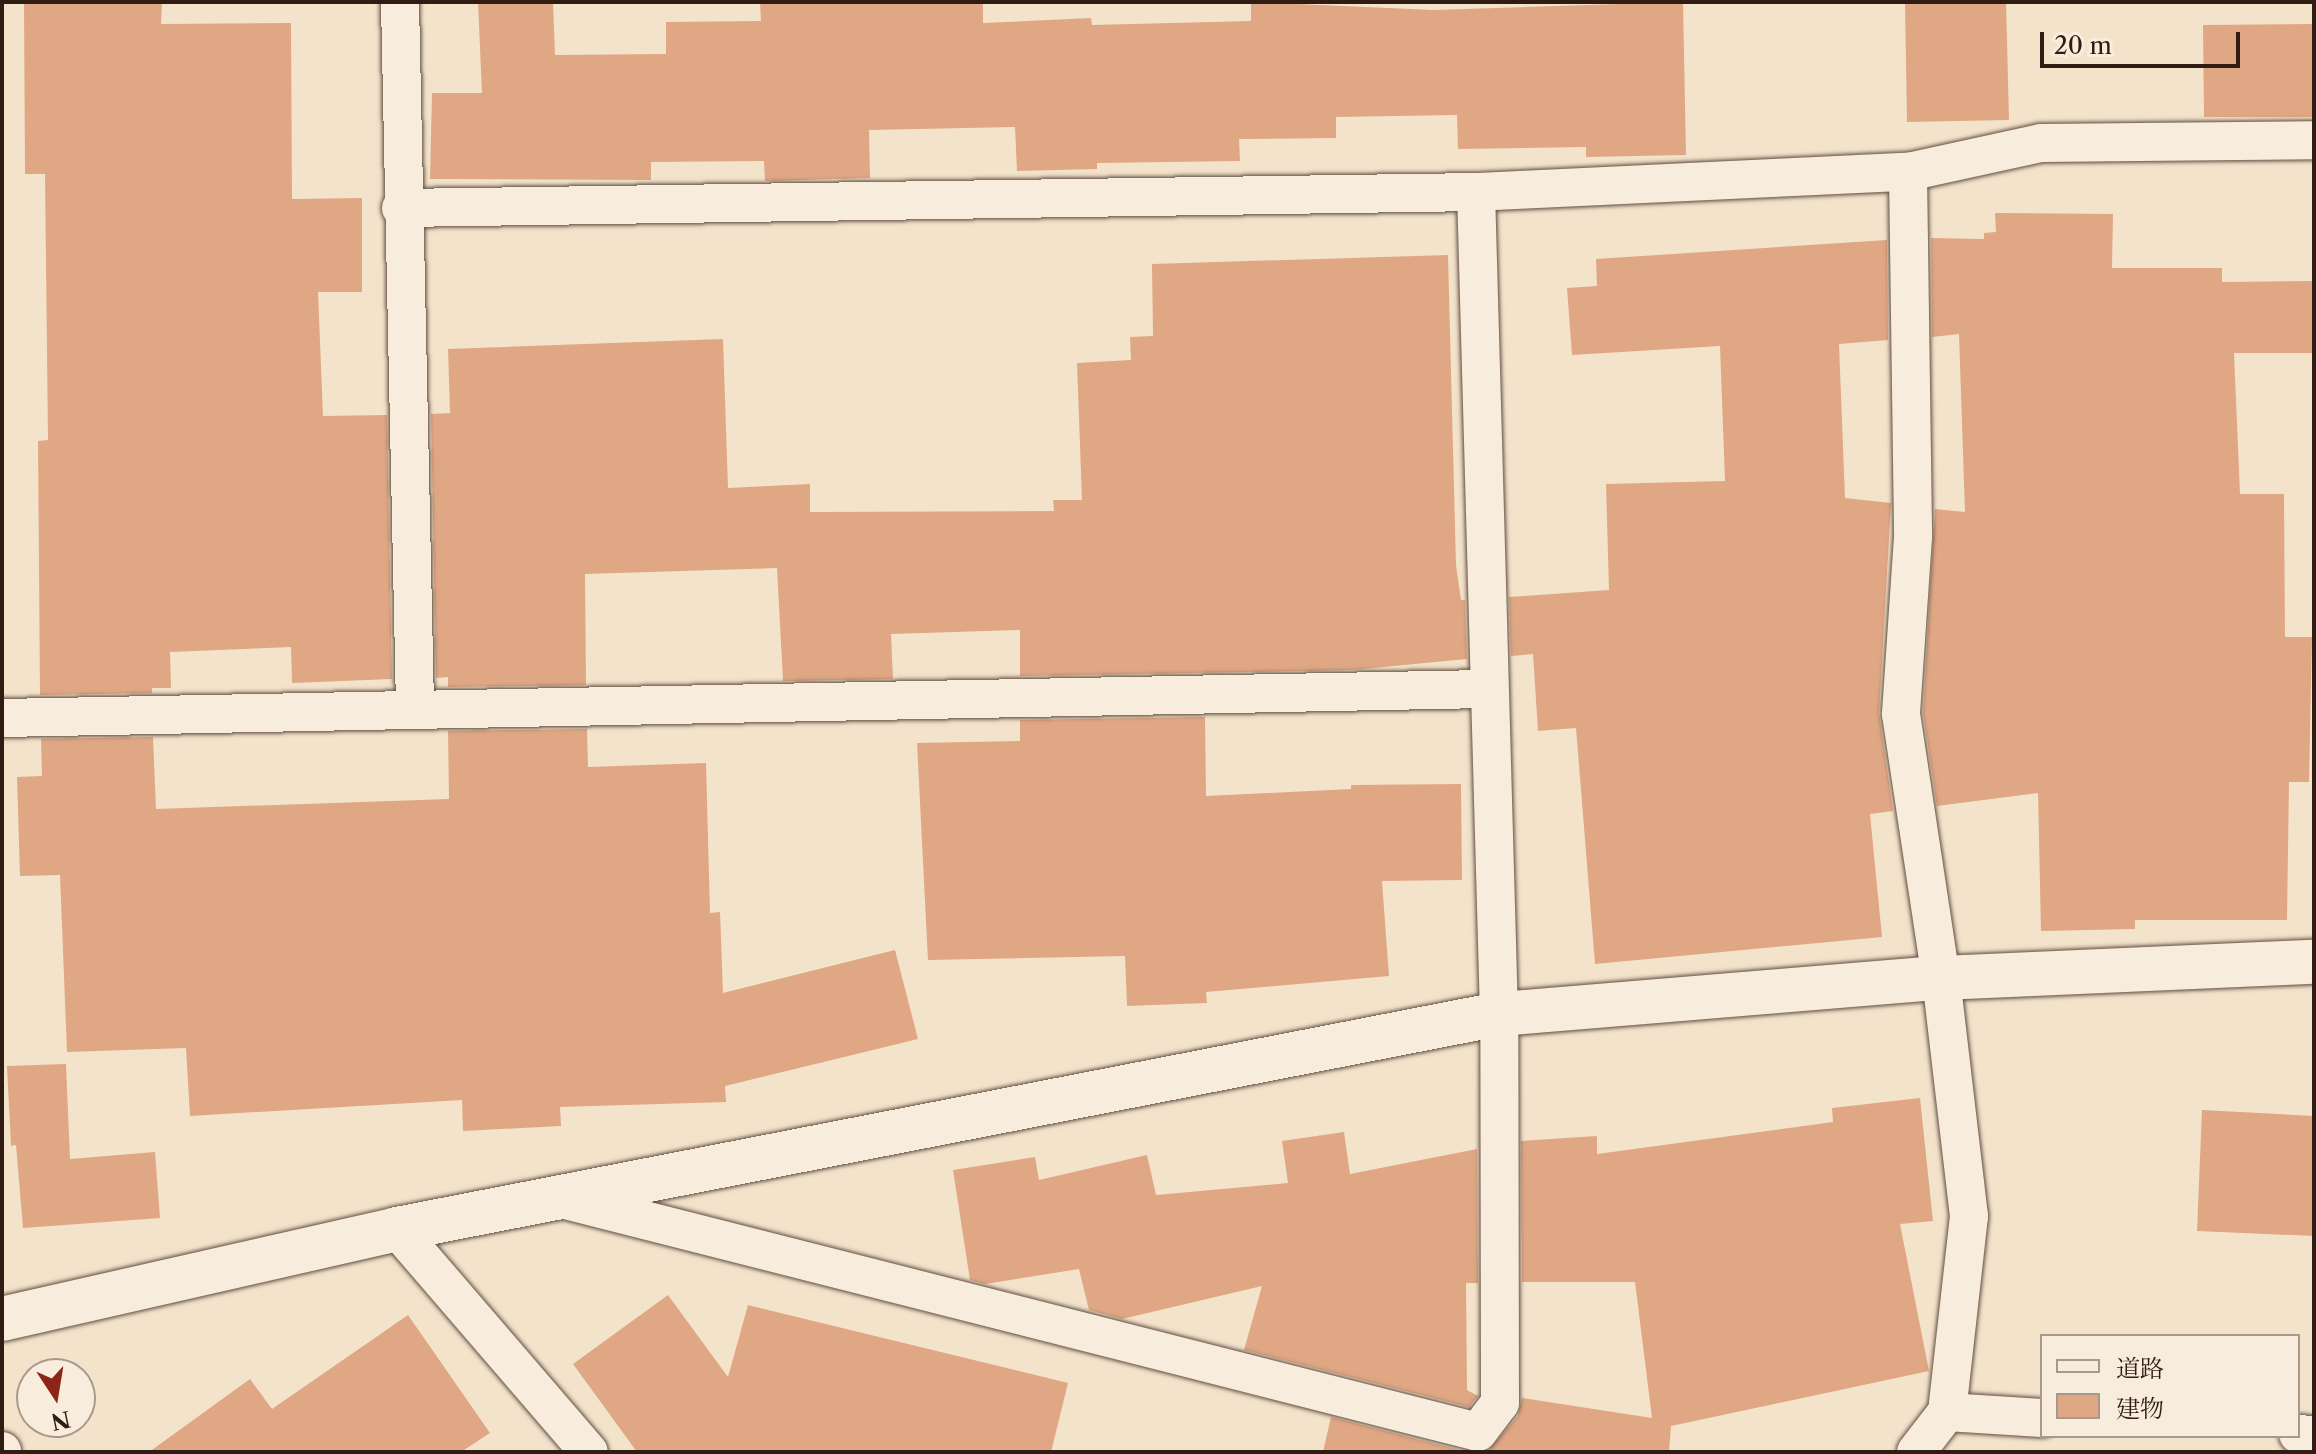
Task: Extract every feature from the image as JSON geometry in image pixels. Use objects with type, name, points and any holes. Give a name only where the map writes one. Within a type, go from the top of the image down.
[{"type":"street","points":[[2,1319],[397,1229],[1499,1014],[1941,978],[2314,962]]},
{"type":"lane","points":[[400,2],[401,208],[415,706]]},
{"type":"lane","points":[[401,208],[1476,192],[1908,172],[2041,143],[2314,140]]},
{"type":"lane","points":[[1908,172],[1913,537],[1901,714],[1941,978],[1969,1216],[1947,1412],[1916,1452]]},
{"type":"lane","points":[[555,1198],[1478,1432],[1500,1403],[1499,1014],[1487,689],[1476,192]]},
{"type":"lane","points":[[2,718],[415,706],[1487,689]]},
{"type":"lane","points":[[397,1229],[589,1452]]},
{"type":"lane","points":[[1947,1412],[2040,1418]]},
{"type":"building","points":[[24,2],[162,2],[161,24],[291,23],[292,199],[362,198],[362,292],[318,292],[323,416],[387,415],[392,679],[292,683],[291,647],[170,652],[171,688],[152,688],[152,693],[40,695],[38,441],[48,440],[45,174],[25,174]]},
{"type":"building","points":[[478,2],[553,2],[555,55],[666,54],[666,22],[761,21],[760,2],[983,2],[983,23],[1091,18],[1092,25],[1251,21],[1251,2],[1434,10],[1683,2],[1686,155],[1586,157],[1586,147],[1458,149],[1457,115],[1336,117],[1336,138],[1239,139],[1240,161],[1097,163],[1097,169],[1017,171],[1015,127],[869,130],[870,178],[765,181],[764,161],[651,162],[651,180],[430,179],[432,93],[482,93]]},
{"type":"building","points":[[1905,2],[2006,2],[2009,120],[1907,122]]},
{"type":"building","points":[[2314,24],[2314,117],[2204,117],[2203,25]]},
{"type":"building","points":[[1995,213],[2113,214],[2112,268],[2222,268],[2222,282],[2314,281],[2314,353],[2234,353],[2240,494],[2284,494],[2285,637],[2312,637],[2309,782],[2289,782],[2287,920],[2135,920],[2135,929],[2041,931],[2038,793],[1937,806],[1923,713],[1935,509],[1965,512],[1959,334],[1932,337],[1931,238],[1984,239],[1984,233],[1996,232]]},
{"type":"building","points":[[1887,240],[1888,340],[1839,344],[1845,498],[1891,503],[1879,713],[1893,811],[1870,814],[1882,937],[1595,964],[1576,728],[1538,731],[1533,654],[1511,656],[1509,597],[1609,590],[1606,484],[1725,481],[1720,346],[1572,355],[1567,288],[1597,286],[1596,259]]},
{"type":"building","points":[[1448,255],[1456,565],[1461,600],[1465,600],[1467,659],[1352,670],[1020,676],[1020,630],[891,634],[893,679],[783,681],[777,568],[585,574],[586,685],[448,687],[448,677],[436,678],[431,414],[450,413],[448,349],[723,339],[728,488],[810,484],[810,512],[1054,511],[1053,500],[1082,500],[1077,363],[1131,360],[1130,337],[1153,336],[1152,264]]},
{"type":"building","points":[[1205,717],[1206,796],[1351,789],[1351,785],[1461,784],[1462,880],[1382,881],[1389,976],[1206,992],[1207,1003],[1127,1006],[1125,956],[928,960],[917,743],[1020,741],[1020,720]]},
{"type":"building","points":[[587,729],[588,767],[706,763],[710,913],[720,912],[723,993],[895,950],[918,1039],[725,1086],[726,1102],[560,1107],[561,1126],[463,1131],[462,1100],[190,1116],[186,1048],[67,1052],[60,875],[20,876],[17,777],[42,776],[41,739],[153,737],[156,809],[449,799],[448,731]]},
{"type":"building","points":[[66,1064],[70,1159],[155,1152],[160,1218],[23,1228],[16,1145],[11,1146],[7,1066]]},
{"type":"building","points":[[1920,1098],[1933,1221],[1900,1224],[1929,1371],[1671,1426],[1669,1452],[1487,1452],[1518,1416],[1522,1398],[1652,1418],[1635,1282],[1522,1282],[1521,1141],[1597,1136],[1597,1154],[1833,1122],[1832,1108]]},
{"type":"building","points":[[2202,1110],[2314,1116],[2314,1236],[2197,1231]]},
{"type":"building","points":[[1344,1132],[1350,1174],[1477,1149],[1478,1283],[1466,1283],[1467,1390],[1478,1396],[1469,1407],[1244,1350],[1262,1286],[1122,1319],[1089,1310],[1079,1269],[985,1284],[970,1280],[953,1170],[1035,1157],[1039,1180],[1147,1155],[1156,1195],[1288,1183],[1282,1141]]},
{"type":"building","points":[[668,1295],[728,1377],[748,1305],[1068,1383],[1051,1452],[637,1452],[573,1364]]},
{"type":"building","points":[[408,1315],[490,1433],[461,1452],[149,1452],[250,1379],[272,1409]]},
{"type":"building","points":[[1331,1417],[1467,1452],[1323,1452]]}]
